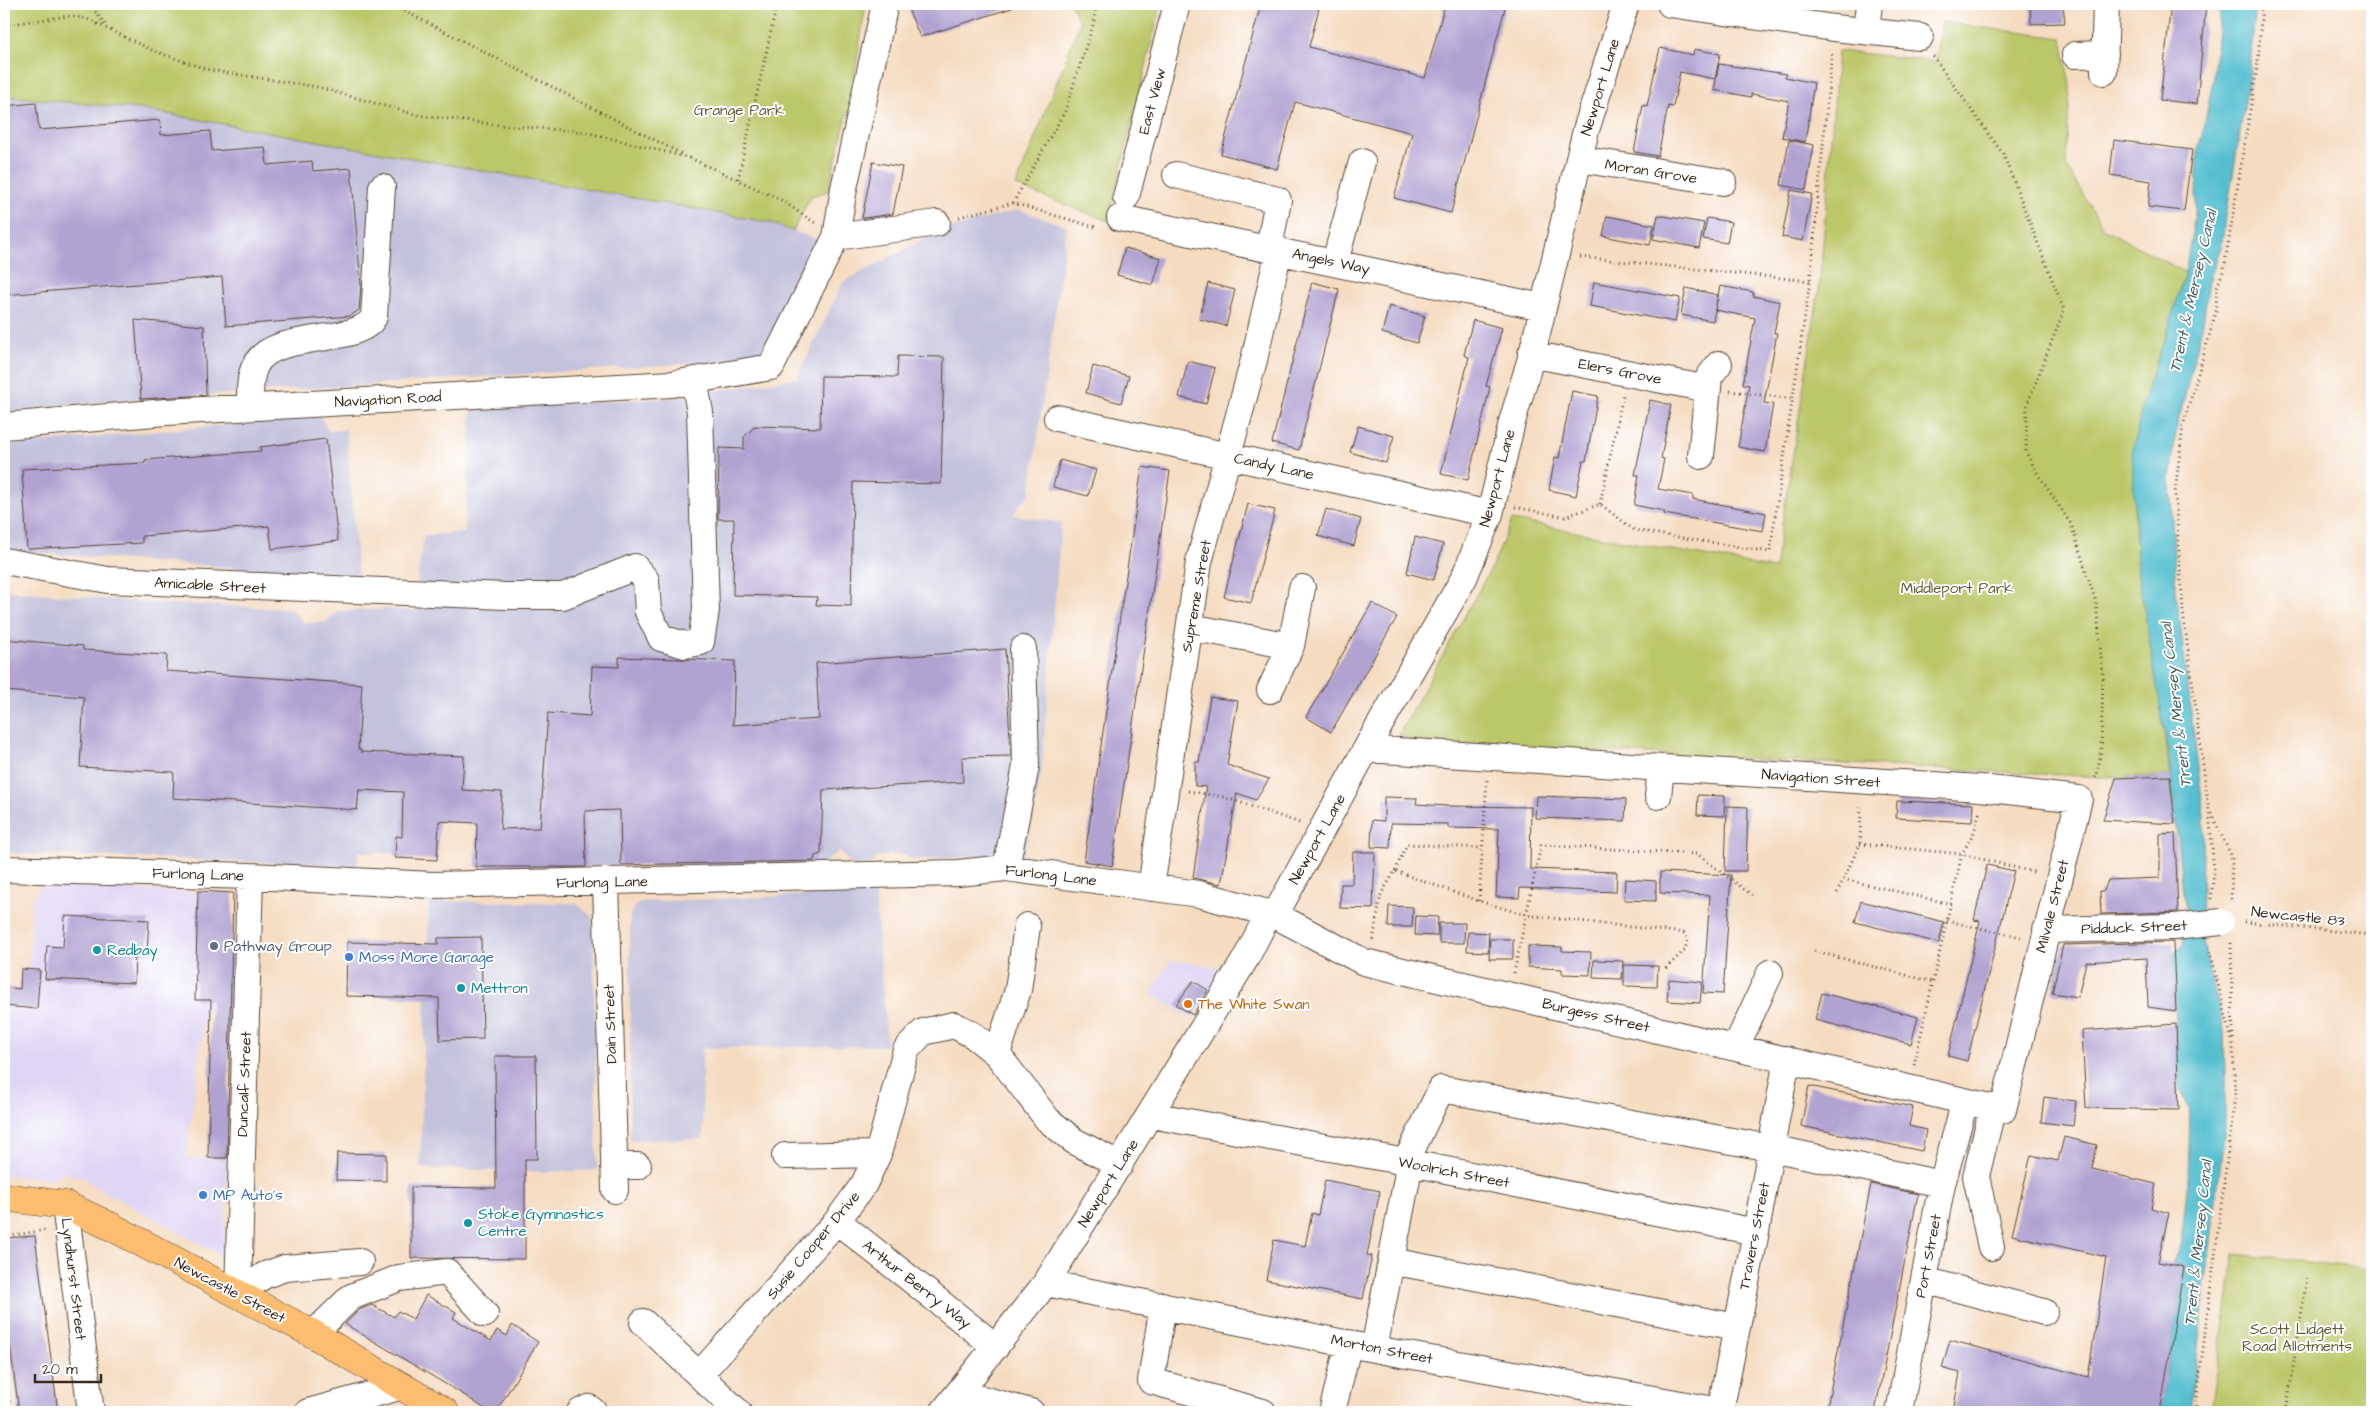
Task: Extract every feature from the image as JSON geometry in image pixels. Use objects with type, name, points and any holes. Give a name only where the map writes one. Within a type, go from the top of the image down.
[{"type":"main road","name":"Newcastle Street","points":[[4,1196],[66,1216],[112,1227],[313,1334],[445,1412]]},
{"type":"street","points":[[885,4],[844,188],[836,237],[937,223]]},
{"type":"street","name":"East View","points":[[1123,208],[1177,4]]},
{"type":"street","name":"Newport Lane","points":[[943,1412],[960,1393],[1046,1282],[1120,1165],[1322,830],[1464,578],[1491,508],[1579,159],[1626,4]]},
{"type":"street","points":[[1670,4],[1834,28],[1920,37]]},
{"type":"street","points":[[1866,31],[1869,4]]},
{"type":"street","points":[[2075,55],[2104,63],[2106,4]]},
{"type":"street","name":"Moran Grove","points":[[1579,159],[1724,182]]},
{"type":"street","points":[[1335,262],[1362,162]]},
{"type":"street","name":"Supreme Street","points":[[1151,888],[1199,562],[1254,360],[1274,249],[1278,200],[1176,175]]},
{"type":"street","points":[[250,407],[251,374],[256,363],[269,352],[284,345],[359,330],[372,322],[374,317],[382,187]]},
{"type":"street","name":"Angels Way","points":[[1123,208],[1189,234],[1274,249],[1542,307]]},
{"type":"street","name":"Navigation Road","points":[[4,426],[250,407],[672,384],[771,367],[836,237]]},
{"type":"street","name":"Elers Grove","points":[[1531,354],[1708,389]]},
{"type":"street","points":[[1701,456],[1709,377],[1720,364]]},
{"type":"street","name":"Amicable Street","points":[[4,561],[108,580],[313,590],[563,596],[635,567],[646,580],[648,612],[662,638],[685,646],[701,642],[706,610],[700,412],[694,380]]},
{"type":"street","name":"Candy Lane","points":[[1058,418],[1227,456],[1491,508]]},
{"type":"street","points":[[1270,690],[1290,646],[1302,588]]},
{"type":"street","points":[[1190,628],[1290,646]]},
{"type":"street","points":[[1006,868],[1026,766],[1023,649]]},
{"type":"street","name":"Navigation Street","points":[[1366,749],[1986,788]]},
{"type":"street","points":[[1658,796],[1662,768]]},
{"type":"street","points":[[1986,788],[2079,799]]},
{"type":"street","name":"Milvale Street","points":[[1991,1247],[1976,1176],[1998,1109],[2045,936],[2079,799]]},
{"type":"street","name":"Furlong Lane","points":[[4,869],[250,876],[434,885],[958,873],[1006,868],[1199,894]]},
{"type":"street","name":"Duncalf Street","points":[[238,1293],[250,876]]},
{"type":"street","name":"Dain Street","points":[[606,882],[622,1174]]},
{"type":"street","name":"Burgess Street","points":[[1199,894],[1272,914],[1369,963],[1998,1109]]},
{"type":"street","name":"Pidduck Street","points":[[2045,936],[2174,927],[2220,916]]},
{"type":"street","points":[[997,1054],[1018,990],[1027,926]]},
{"type":"street","points":[[1736,1047],[1770,973]]},
{"type":"street","name":"Susie Cooper Drive","points":[[699,1374],[837,1221],[864,1184],[878,1154],[906,1050],[923,1032],[954,1025],[973,1035],[997,1054],[1048,1120],[1074,1141],[1120,1165]]},
{"type":"street","name":"Travers Street","points":[[1720,1412],[1756,1232],[1787,1059]]},
{"type":"street","points":[[1374,1348],[1408,1163],[1441,1089],[1771,1148],[1942,1184]]},
{"type":"street","name":"Port Street","points":[[1898,1412],[1942,1184],[1964,1102]]},
{"type":"street","name":"Woolrich Street","points":[[1151,1115],[1408,1163],[1756,1232]]},
{"type":"street","points":[[785,1156],[878,1154]]},
{"type":"street","name":"Lyndhurst Street","points":[[66,1216],[91,1412]]},
{"type":"street","name":"Arthur Berry Way","points":[[837,1221],[996,1346]]},
{"type":"street","points":[[1391,1261],[1737,1327]]},
{"type":"street","points":[[238,1293],[265,1275],[285,1268],[360,1262]]},
{"type":"street","points":[[313,1334],[351,1297],[399,1278],[447,1272],[486,1314]]},
{"type":"street","points":[[1924,1280],[2044,1312]]},
{"type":"street","name":"Morton Street","points":[[1046,1282],[1374,1348],[1720,1412]]},
{"type":"street","points":[[1163,1305],[1150,1381],[1263,1412]]},
{"type":"street","points":[[643,1322],[738,1412]]},
{"type":"street","points":[[1332,1412],[1349,1343]]},
{"type":"street","points":[[308,1412],[403,1386]]},
{"type":"street","points":[[960,1393],[1031,1412]]},
{"type":"street","points":[[580,1412],[589,1408],[594,1412]]},
{"type":"path","points":[[89,4],[109,28]]},
{"type":"path","points":[[391,4],[690,158],[781,200],[836,237]]},
{"type":"path","points":[[738,179],[777,4]]},
{"type":"path","points":[[1013,203],[1065,111],[1094,22],[1096,4]]},
{"type":"path","points":[[2195,1412],[2235,1096],[2233,1045],[2209,811],[2183,611],[2175,493],[2182,426],[2216,312],[2217,287],[2224,269],[2258,62],[2262,4]]},
{"type":"path","points":[[4,25],[68,16],[85,18],[154,51],[209,70],[317,87],[417,115],[499,125],[585,132],[690,158]]},
{"type":"path","points":[[1600,504],[1634,530],[1770,552],[1810,281],[1828,118],[1834,28]]},
{"type":"path","points":[[1920,37],[2003,154],[2064,310],[2027,405],[2026,452],[2036,471],[2071,524],[2096,602],[2103,677],[2101,750],[2096,776],[2079,799]]},
{"type":"path","points":[[937,223],[1013,203],[1115,233],[1123,208]]},
{"type":"path","points":[[1555,254],[1810,281]]},
{"type":"path","points":[[1600,504],[1628,372]]},
{"type":"path","points":[[1708,389],[1794,399]]},
{"type":"path","points":[[1491,508],[1565,518],[1600,504]]},
{"type":"path","points":[[1478,901],[1488,757]]},
{"type":"path","points":[[1837,893],[1860,844],[1862,780]]},
{"type":"path","points":[[1165,787],[1224,797],[1322,830]]},
{"type":"path","points":[[1908,1088],[1962,854],[1974,832],[1986,788]]},
{"type":"path","points":[[2209,811],[2232,858],[2220,916]]},
{"type":"path","points":[[1369,963],[1381,894],[1395,871],[1407,844],[1482,848]]},
{"type":"path","points":[[1860,844],[1962,854],[2059,878]]},
{"type":"path","points":[[1510,995],[1541,846],[1698,854],[1752,895]]},
{"type":"path","points":[[1395,871],[1478,901],[1526,915],[1684,933],[1688,938],[1685,950],[1664,970]]},
{"type":"path","points":[[1843,879],[1951,904]]},
{"type":"path","name":"Newcastle 83","points":[[2220,916],[2372,935]]},
{"type":"path","points":[[1947,921],[2045,936]]},
{"type":"path","points":[[2208,944],[2233,1045]]},
{"type":"path","points":[[1814,951],[1933,982]]},
{"type":"path","points":[[4,1237],[66,1216]]},
{"type":"path","points":[[2286,1412],[2308,1278]]},
{"type":"path","points":[[4,1361],[11,1412]]},
{"type":"shaded area","points":[[4,96],[140,109],[768,222],[822,241],[758,359],[74,404],[4,413]]},
{"type":"shaded area","points":[[1018,210],[1067,226],[1030,494],[1019,505],[1014,515],[1061,523],[1041,776],[1024,854],[910,860],[905,854],[878,856],[869,866],[853,866],[839,851],[820,866],[621,865],[586,867],[476,867],[477,825],[439,821],[437,860],[396,858],[395,853],[358,852],[357,868],[312,864],[4,853],[4,590],[151,603],[291,609],[304,623],[327,622],[338,611],[387,609],[417,611],[418,573],[424,535],[464,533],[472,408],[670,398],[797,378],[843,282],[938,232]]},
{"type":"shaded area","points":[[320,416],[329,431],[346,429],[358,577],[9,551],[8,445]]},
{"type":"shaded area","points":[[41,886],[233,893],[229,1011],[205,1011],[186,1158],[227,1159],[224,1257],[92,1185],[86,1178],[62,1172],[53,1179],[4,1175],[4,1006],[37,1009],[40,970],[30,969],[31,900]]},
{"type":"shaded area","points":[[875,892],[887,1046],[702,1048],[703,1139],[630,1140],[630,913],[640,902]]},
{"type":"shaded area","points":[[429,901],[576,903],[593,917],[597,1170],[549,1172],[420,1168]]},
{"type":"shaded area","points":[[1171,960],[1223,968],[1192,1018],[1150,994]]},
{"type":"green space","name":"Grange Park","points":[[4,4],[866,4],[850,103],[828,191],[811,196],[793,231],[768,222],[140,109],[4,96]]},
{"type":"green space","points":[[1071,4],[1161,4],[1108,221],[1016,186],[1080,23]]},
{"type":"green space","name":"Middleport Park","points":[[1942,22],[2062,38],[2070,86],[2066,166],[2104,229],[2185,272],[2170,324],[2145,394],[2134,507],[2138,573],[2157,680],[2170,776],[2102,777],[1413,742],[1399,734],[1493,565],[1512,520],[1775,569],[1820,282],[1838,51],[1936,61]]},
{"type":"green space","name":"Scott Lidgett Road Allotments","points":[[2234,1254],[2372,1269],[2372,1412],[2211,1412]]},
{"type":"water","name":"Trent & Mersey Canal","points":[[2221,4],[2256,4],[2249,77],[2221,247],[2209,282],[2203,323],[2176,431],[2170,482],[2176,591],[2204,816],[2201,935],[2224,1029],[2225,1127],[2190,1412],[2160,1412],[2184,1267],[2172,1265],[2181,1243],[2188,1180],[2190,1111],[2181,1091],[2177,1067],[2174,953],[2183,944],[2188,923],[2183,894],[2169,759],[2138,573],[2132,453],[2145,394],[2170,324],[2185,272],[2195,215],[2198,150],[2212,84]]},
{"type":"building","points":[[906,4],[1011,4],[1012,8],[920,37]]},
{"type":"building","points":[[1261,4],[1320,4],[1309,47],[1425,78],[1445,4],[1506,4],[1451,213],[1394,198],[1412,133],[1295,102],[1277,169],[1221,154]]},
{"type":"building","points":[[2030,4],[2063,4],[2065,23],[2031,24]]},
{"type":"building","points":[[2171,4],[2206,4],[2197,104],[2160,100]]},
{"type":"building","points":[[1660,48],[1693,55],[1694,49],[1720,54],[1715,79],[1680,72],[1673,107],[1668,106],[1658,156],[1634,152],[1643,105],[1647,106]]},
{"type":"building","points":[[1719,64],[1786,74],[1785,77],[1814,83],[1805,142],[1782,137],[1789,101],[1751,94],[1751,97],[1714,90]]},
{"type":"building","points":[[36,103],[39,130],[160,120],[161,135],[210,131],[212,151],[265,147],[267,165],[312,161],[313,171],[351,168],[361,285],[359,310],[350,316],[226,326],[222,277],[4,295],[4,106]]},
{"type":"building","points":[[1789,140],[1814,145],[1806,190],[1781,185]]},
{"type":"building","points":[[2114,140],[2192,150],[2184,211],[2148,207],[2151,181],[2110,175]]},
{"type":"building","points":[[873,162],[902,167],[893,214],[862,218]]},
{"type":"building","points":[[1791,190],[1812,194],[1803,241],[1782,237]]},
{"type":"building","points":[[1658,215],[1704,223],[1699,248],[1653,239]]},
{"type":"building","points":[[1607,216],[1654,225],[1650,245],[1603,236]]},
{"type":"building","points":[[1707,218],[1731,222],[1727,243],[1703,239]]},
{"type":"building","points":[[1125,248],[1161,258],[1153,285],[1117,275]]},
{"type":"building","points":[[1312,282],[1339,289],[1299,450],[1272,443]]},
{"type":"building","points":[[1594,282],[1680,298],[1675,322],[1590,306]]},
{"type":"building","points":[[1208,283],[1235,290],[1226,326],[1199,319]]},
{"type":"building","points":[[1720,286],[1753,292],[1753,296],[1780,302],[1774,333],[1777,333],[1764,403],[1773,404],[1765,452],[1738,447],[1749,385],[1743,384],[1755,318],[1715,310]]},
{"type":"building","points":[[1686,288],[1718,295],[1713,321],[1681,315]]},
{"type":"building","points":[[1389,306],[1425,316],[1417,343],[1382,333]]},
{"type":"building","points":[[135,320],[204,326],[206,395],[141,399]]},
{"type":"building","points":[[1473,320],[1502,328],[1486,386],[1490,387],[1468,480],[1441,474],[1469,357],[1464,355]]},
{"type":"building","points":[[898,356],[944,357],[941,484],[853,482],[851,606],[816,605],[817,597],[733,595],[734,519],[718,519],[719,448],[744,449],[744,437],[755,426],[820,428],[821,376],[897,377]]},
{"type":"building","points":[[1188,361],[1215,368],[1206,404],[1179,397]]},
{"type":"building","points":[[1093,366],[1129,376],[1121,403],[1086,393]]},
{"type":"building","points":[[1572,391],[1598,396],[1586,461],[1583,461],[1576,496],[1549,490],[1555,457],[1559,458]]},
{"type":"building","points":[[1650,400],[1671,405],[1661,458],[1664,459],[1658,489],[1693,495],[1693,499],[1766,513],[1763,531],[1664,514],[1664,511],[1634,505],[1639,475],[1635,475]]},
{"type":"building","points":[[1358,426],[1394,436],[1386,463],[1350,452]]},
{"type":"building","points":[[326,439],[338,541],[272,549],[269,526],[142,536],[142,543],[27,549],[22,469],[145,463],[145,460],[261,451],[260,447]]},
{"type":"building","points":[[1060,460],[1096,470],[1088,496],[1053,487]]},
{"type":"building","points":[[1142,467],[1170,471],[1112,866],[1084,861]]},
{"type":"building","points":[[1248,504],[1275,510],[1251,603],[1224,597]]},
{"type":"building","points":[[1326,509],[1361,519],[1354,546],[1318,536]]},
{"type":"building","points":[[1415,537],[1443,544],[1434,580],[1407,573]]},
{"type":"building","points":[[1372,603],[1397,617],[1331,732],[1306,717]]},
{"type":"building","points":[[4,639],[83,646],[83,650],[167,655],[166,671],[362,684],[358,749],[361,752],[464,756],[462,790],[502,792],[500,829],[540,828],[548,713],[590,716],[592,666],[619,667],[619,657],[735,661],[733,725],[819,719],[816,663],[1005,649],[1011,756],[962,757],[963,782],[823,790],[821,854],[815,856],[814,861],[621,865],[620,810],[585,811],[586,867],[476,867],[477,823],[439,821],[437,860],[395,858],[396,836],[402,837],[403,792],[359,790],[357,810],[173,798],[174,772],[80,767],[84,697],[4,691]]},
{"type":"building","points":[[1210,697],[1238,701],[1227,765],[1269,779],[1256,800],[1237,793],[1221,884],[1193,878],[1206,787],[1195,786],[1195,762],[1199,762]]},
{"type":"building","points":[[2170,776],[2175,824],[2103,820],[2116,778]]},
{"type":"building","points":[[1698,795],[1725,796],[1724,816],[1697,815]]},
{"type":"building","points":[[1536,796],[1626,799],[1625,821],[1535,818]]},
{"type":"building","points":[[1384,797],[1417,798],[1416,804],[1531,807],[1530,869],[1617,872],[1616,892],[1520,888],[1519,898],[1496,897],[1499,829],[1448,828],[1448,824],[1391,823],[1390,848],[1371,847],[1372,820],[1384,821]]},
{"type":"building","points":[[1897,801],[1973,804],[1972,822],[1896,818]]},
{"type":"building","points":[[1727,806],[1748,807],[1746,871],[1725,871]]},
{"type":"building","points":[[2175,833],[2178,912],[2101,914],[2100,891],[2104,891],[2108,880],[2160,878],[2160,834]]},
{"type":"building","points":[[1353,852],[1375,852],[1373,909],[1340,908],[1341,884],[1352,884]]},
{"type":"building","points":[[1987,865],[2014,871],[1967,1061],[1948,1056],[1980,921],[1974,920]]},
{"type":"building","points":[[1660,872],[1731,875],[1723,994],[1703,993],[1710,895],[1660,893]]},
{"type":"building","points":[[1625,879],[1656,881],[1656,901],[1624,900]]},
{"type":"building","points":[[198,891],[233,893],[227,1158],[208,1158],[211,1000],[195,1000]]},
{"type":"building","points":[[1861,901],[1944,922],[1939,943],[1855,922]]},
{"type":"building","points":[[1389,906],[1413,907],[1412,927],[1388,927]]},
{"type":"building","name":"Redbay","points":[[65,916],[149,920],[147,954],[135,953],[134,983],[45,979],[47,946],[63,947]]},
{"type":"building","points":[[1416,916],[1438,917],[1437,936],[1415,935]]},
{"type":"building","points":[[1439,923],[1465,923],[1464,943],[1439,943]]},
{"type":"building","points":[[1468,932],[1489,933],[1488,952],[1467,951]]},
{"type":"building","points":[[481,937],[483,1039],[440,1040],[439,998],[346,996],[347,942],[438,944],[438,938]]},
{"type":"building","points":[[1490,939],[1513,939],[1513,959],[1489,959]]},
{"type":"building","points":[[2173,942],[2176,1011],[2148,1007],[2146,958],[2086,962],[2078,997],[2052,993],[2063,945]]},
{"type":"building","points":[[1528,946],[1562,947],[1562,951],[1591,952],[1590,975],[1562,974],[1562,969],[1528,967]]},
{"type":"building","points":[[1594,960],[1623,961],[1622,979],[1593,978]]},
{"type":"building","points":[[1624,965],[1658,966],[1657,987],[1624,986]]},
{"type":"building","points":[[21,969],[40,970],[37,1009],[4,1006],[4,987],[20,989]]},
{"type":"building","points":[[1669,979],[1702,982],[1700,1003],[1667,1001]]},
{"type":"building","points":[[1193,981],[1208,990],[1193,1015],[1176,1005]]},
{"type":"building","points":[[1822,993],[1918,1017],[1911,1044],[1815,1020]]},
{"type":"building","points":[[2176,1024],[2179,1110],[2086,1108],[2082,1031]]},
{"type":"building","name":"Stoke Gymnastics Centre","points":[[495,1056],[536,1056],[537,1159],[525,1159],[525,1259],[411,1258],[411,1187],[496,1188]]},
{"type":"building","points":[[1809,1086],[1913,1107],[1909,1126],[1926,1130],[1922,1151],[1801,1126]]},
{"type":"building","points":[[2044,1097],[2076,1101],[2073,1126],[2041,1122]]},
{"type":"building","points":[[2064,1137],[2097,1145],[2092,1169],[2156,1184],[2151,1208],[2169,1213],[2158,1262],[2184,1267],[2160,1412],[1953,1412],[1960,1373],[1942,1368],[1950,1340],[2088,1377],[2106,1257],[2012,1235],[2031,1155],[2058,1161]]},
{"type":"building","points":[[337,1153],[386,1154],[386,1181],[336,1180]]},
{"type":"building","points":[[1325,1180],[1380,1191],[1367,1255],[1372,1256],[1363,1299],[1266,1280],[1274,1240],[1305,1246],[1312,1213],[1318,1215]]},
{"type":"building","points":[[1871,1184],[1918,1194],[1875,1412],[1826,1412]]},
{"type":"building","points":[[35,1236],[58,1412],[19,1412],[4,1300],[4,1238]]},
{"type":"building","points":[[426,1295],[456,1312],[453,1318],[491,1341],[497,1330],[507,1336],[512,1325],[538,1342],[496,1412],[489,1412],[469,1398],[345,1324],[359,1310],[372,1305],[394,1317],[398,1311],[413,1319]]},
{"type":"place","name":"Pathway Group","points":[[214,946]]},
{"type":"place","name":"Redbay","points":[[97,950]]},
{"type":"place","name":"Moss More Garage","points":[[349,957]]},
{"type":"place","name":"Mettron","points":[[461,988]]},
{"type":"place","name":"The White Swan","points":[[1188,1004]]},
{"type":"place","name":"MP Auto's","points":[[203,1195]]},
{"type":"place","name":"Stoke Gymnastics Centre","points":[[468,1223]]}]
